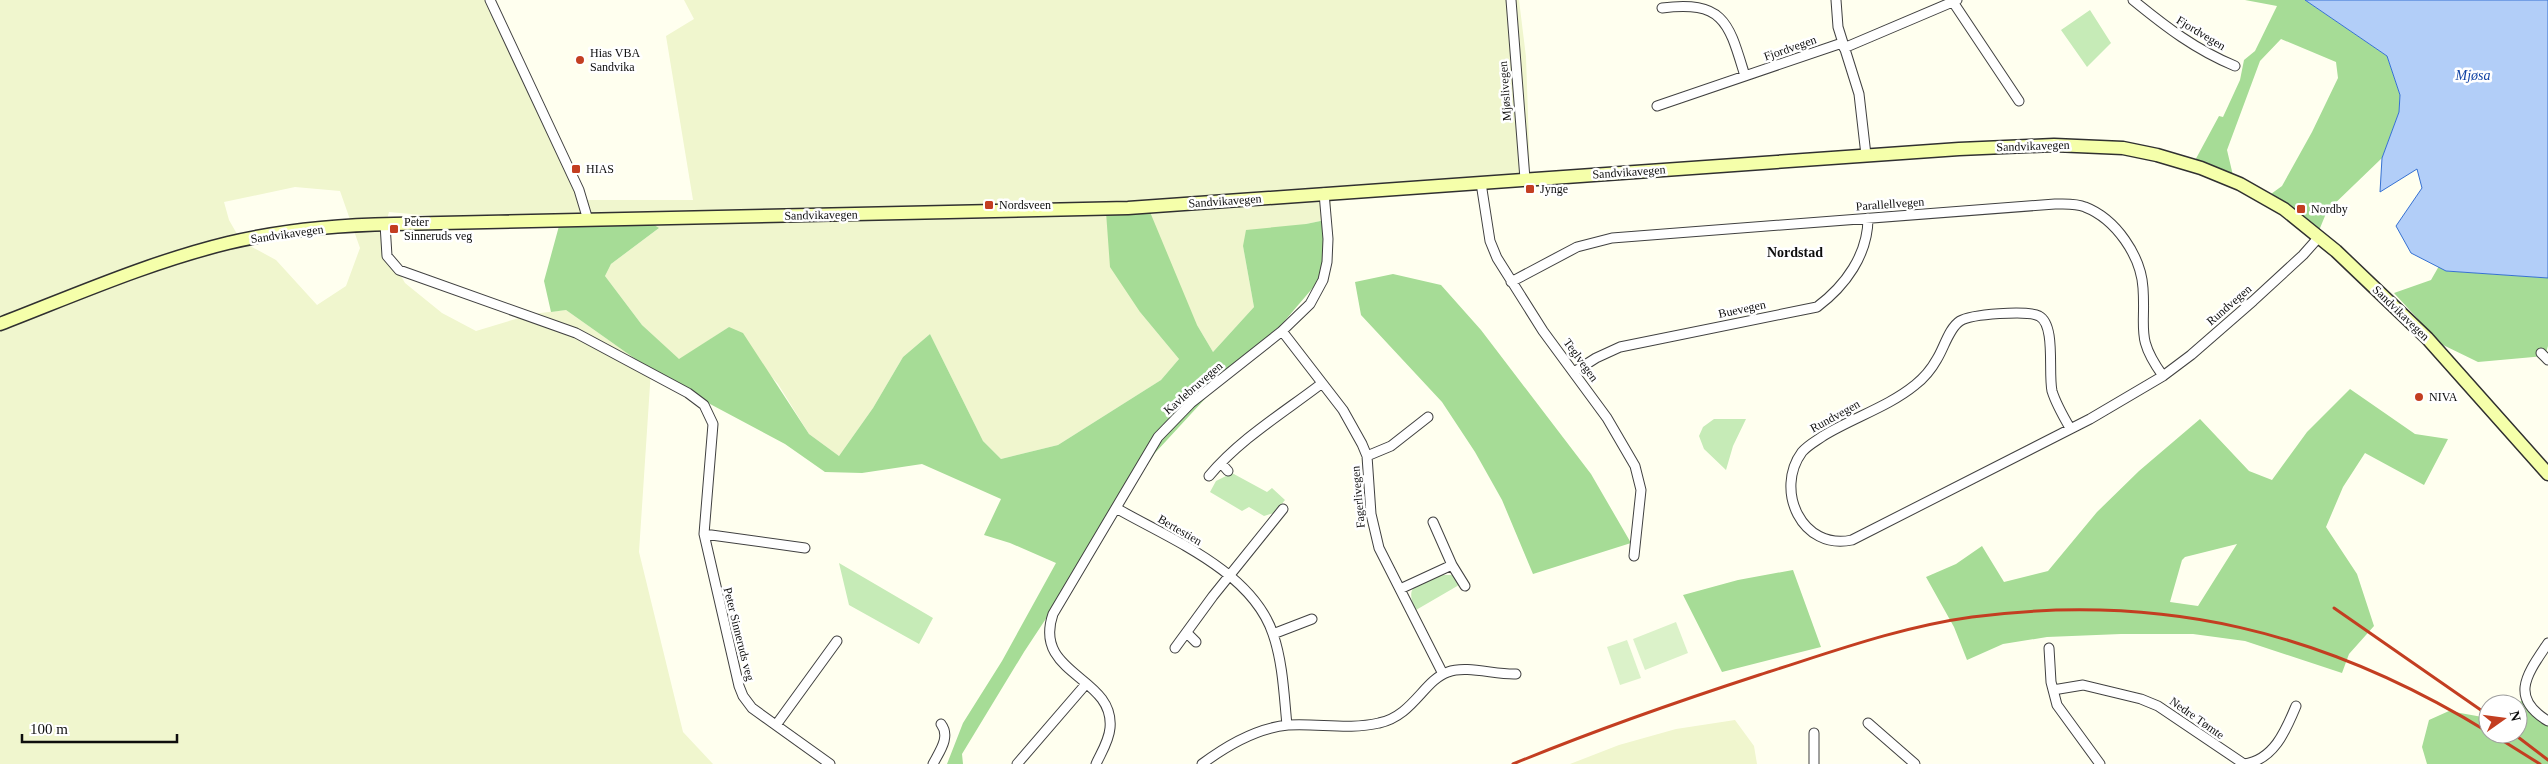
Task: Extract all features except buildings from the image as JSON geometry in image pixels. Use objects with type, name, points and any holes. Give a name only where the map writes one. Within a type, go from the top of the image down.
[{"type":"main road","name":"Sandvikavegen","points":[[0,324],[161,262],[230,243],[307,230],[384,224],[1128,208],[1866,155],[2054,145],[2108,146],[2141,151],[2201,168],[2240,184],[2284,209],[2319,237],[2428,338],[2548,474]]},
{"type":"street","points":[[490,0],[579,190],[588,220]]},
{"type":"street","name":"Mjøslivegen","points":[[1511,0],[1525,180]]},
{"type":"street","points":[[1836,0],[1836,17],[1843,46],[1859,94],[1866,155]]},
{"type":"street","name":"Fjordvegen","points":[[2134,0],[2170,30],[2196,48],[2235,66]]},
{"type":"street","name":"Fjordvegen","points":[[1657,106],[1843,46],[1955,1],[2019,101]]},
{"type":"street","points":[[1662,8],[1696,5],[1712,10],[1729,29],[1746,76]]},
{"type":"street","name":"Teglvegen","points":[[1481,183],[1490,241],[1497,258],[1511,282],[1616,433],[1640,478],[1641,496],[1634,556]]},
{"type":"street","name":"Kavlebruvegen","points":[[1096,764],[1108,738],[1109,714],[1101,696],[1058,658],[1050,643],[1049,627],[1056,608],[1148,451],[1180,413],[1282,332],[1310,304],[1323,280],[1328,251],[1324,193]]},
{"type":"street","name":"Parallellvegen","points":[[1511,282],[1570,250],[1612,238],[2055,204],[2074,205],[2092,210],[2112,226],[2132,252],[2143,288],[2143,337],[2152,360],[2163,376]]},
{"type":"street","name":"Buevegen","points":[[1574,372],[1596,358],[1620,347],[1817,307],[1834,293],[1850,274],[1863,245],[1868,218]]},
{"type":"street","name":"Peter Sinneruds veg","points":[[384,224],[388,256],[399,270],[576,333],[701,401],[712,417],[713,432],[704,534],[708,561],[739,686],[747,703],[830,764]]},
{"type":"street","name":"Rundvegen","points":[[2070,428],[2053,393],[2049,365],[2050,333],[2044,320],[2038,315],[2013,313],[1966,318],[1957,323],[1936,361],[1917,384],[1808,446],[1797,461],[1792,477],[1790,488],[1792,505],[1797,516],[1814,533],[1833,542],[1852,540],[2112,407],[2163,376],[2191,355],[2253,300],[2303,255],[2319,237]]},
{"type":"street","name":"Fagerlivegen","points":[[1282,332],[1354,426],[1367,456],[1374,533],[1379,548],[1443,674]]},
{"type":"street","points":[[2541,353],[2548,360]]},
{"type":"street","points":[[1209,476],[1221,463],[1271,420],[1321,384]]},
{"type":"street","name":"Fagerlivegen","points":[[1367,456],[1391,446],[1428,417]]},
{"type":"street","points":[[1221,463],[1228,471]]},
{"type":"street","name":"Bertestien","points":[[1116,508],[1230,575],[1248,590],[1262,610],[1273,634],[1287,725]]},
{"type":"street","points":[[1175,648],[1283,509]]},
{"type":"street","points":[[1433,522],[1452,564],[1465,586]]},
{"type":"street","points":[[704,534],[805,548]]},
{"type":"street","points":[[1400,589],[1452,564]]},
{"type":"street","points":[[1273,634],[1312,619]]},
{"type":"street","points":[[1187,633],[1196,642]]},
{"type":"street","points":[[776,725],[837,641]]},
{"type":"street","points":[[2548,643],[2529,674],[2524,690],[2530,708],[2548,721]]},
{"type":"street","points":[[2048,648],[2053,690],[2062,715],[2100,764]]},
{"type":"street","points":[[1202,764],[1237,741],[1287,725],[1364,726],[1390,719],[1403,712],[1443,674],[1459,669],[1516,674]]},
{"type":"street","points":[[1017,764],[1086,684]]},
{"type":"street","name":"Nedre Tømte","points":[[2053,690],[2077,685],[2087,686],[2150,702],[2244,764],[2252,763],[2268,754],[2282,737],[2296,706]]},
{"type":"street","points":[[1868,723],[1915,764]]},
{"type":"street","points":[[933,764],[944,739],[945,731],[941,724]]},
{"type":"street","points":[[1814,733],[1814,764]]},
{"type":"green space","points":[[0,0],[492,0],[586,200],[693,200],[666,36],[694,19],[684,0],[1519,0],[1526,57],[1530,173],[1519,184],[1331,198],[1330,219],[1306,224],[1243,246],[1254,307],[1213,352],[1197,325],[1140,312],[1179,359],[1161,380],[1058,445],[1001,459],[983,441],[930,334],[903,357],[873,408],[839,456],[809,434],[778,384],[729,327],[679,360],[642,325],[605,276],[611,264],[659,228],[466,219],[389,212],[381,241],[405,283],[442,313],[476,331],[532,314],[566,310],[651,370],[639,552],[683,732],[713,764],[0,764]],"holes":[[[295,187],[340,191],[360,248],[346,286],[317,305],[276,260],[241,241],[229,220],[224,202]]]},
{"type":"green space","points":[[2245,0],[2305,0],[2387,56],[2400,95],[2399,112],[2382,158],[2327,211],[2318,233],[2264,199],[2282,186],[2312,132],[2338,78],[2336,62],[2281,39],[2260,61],[2227,150],[2235,184],[2192,166],[2219,116],[2223,117],[2240,80],[2244,60],[2255,51],[2277,6]]},
{"type":"green space","points":[[2090,10],[2111,43],[2087,67],[2061,30]]},
{"type":"green space","points":[[1106,212],[1150,212],[1197,325],[1213,352],[1254,307],[1243,246],[1246,230],[1306,224],[1330,219],[1328,270],[1282,324],[1237,364],[1155,453],[1024,652],[962,754],[963,764],[947,764],[963,723],[1002,661],[1056,563],[1010,543],[984,535],[1001,499],[922,464],[862,473],[825,472],[785,444],[665,380],[566,310],[551,312],[544,281],[559,226],[646,220],[659,228],[611,264],[605,276],[642,325],[679,359],[729,327],[743,333],[809,434],[839,456],[873,408],[903,357],[930,334],[983,441],[1001,459],[1058,445],[1161,380],[1179,359],[1140,312],[1110,267]]},
{"type":"green space","points":[[2439,266],[2447,271],[2548,278],[2548,346],[2545,356],[2478,362],[2441,344],[2394,293],[2431,280]]},
{"type":"green space","points":[[1393,274],[1441,285],[1481,330],[1591,474],[1631,543],[1533,574],[1502,500],[1475,452],[1442,402],[1361,315],[1355,282]]},
{"type":"green space","points":[[2350,389],[2415,434],[2448,439],[2424,485],[2365,453],[2343,487],[2326,527],[2357,574],[2374,626],[2349,654],[2342,673],[2245,641],[2193,634],[2047,637],[2003,644],[1967,660],[1954,627],[1926,577],[1956,564],[1982,546],[2004,582],[2048,571],[2097,512],[2139,471],[2200,419],[2249,471],[2272,480],[2307,432]],"holes":[[[2237,544],[2198,606],[2170,602],[2182,560],[2185,557]]]},
{"type":"green space","points":[[1714,419],[1746,419],[1733,446],[1726,470],[1704,449],[1699,436],[1703,427]]},
{"type":"green space","points":[[1232,473],[1267,492],[1272,488],[1285,500],[1274,513],[1264,516],[1249,507],[1242,511],[1210,492],[1216,481]]},
{"type":"green space","points":[[839,563],[933,618],[919,644],[849,605]]},
{"type":"green space","points":[[1793,570],[1821,647],[1722,672],[1683,595],[1738,580]]},
{"type":"green space","points":[[1442,575],[1453,575],[1459,585],[1416,610],[1411,595],[1413,590],[1421,583]]},
{"type":"green space","points":[[1676,622],[1688,653],[1645,670],[1633,639]]},
{"type":"green space","points":[[1627,640],[1641,678],[1620,685],[1607,647]]},
{"type":"green space","points":[[2528,696],[2535,707],[2548,717],[2548,764],[2427,764],[2422,747],[2429,720],[2449,711],[2478,716],[2478,744],[2528,744]]},
{"type":"green space","points":[[1735,720],[1754,746],[1757,764],[1570,764],[1619,745],[1676,729]]},
{"type":"water","name":"Mjøsa","points":[[2305,0],[2548,0],[2548,278],[2446,271],[2411,253],[2396,226],[2422,188],[2417,169],[2380,192],[2382,158],[2399,112],[2400,95],[2387,56]]},
{"type":"railway","points":[[2334,608],[2478,708]]},
{"type":"railway","points":[[1513,764],[1666,706],[1891,634],[1945,621],[2042,611],[2110,610],[2176,616],[2240,628],[2303,645],[2365,668],[2427,697],[2478,726]]},
{"type":"railway","points":[[2508,744],[2540,764]]},
{"type":"railway","points":[[2527,744],[2548,760]]},
{"type":"place","name":"Hias VBA Sandvika","points":[[580,60]]},
{"type":"place","name":"HIAS","points":[[576,169]]},
{"type":"place","name":"Jynge","points":[[1530,189]]},
{"type":"place","name":"Nordsveen","points":[[989,205]]},
{"type":"place","name":"Nordby","points":[[2301,209]]},
{"type":"place","name":"Peter Sinneruds veg","points":[[394,229]]},
{"type":"place","name":"NIVA","points":[[2419,397]]},
{"type":"district","name":"Nordstad","points":[[1795,252]]}]
